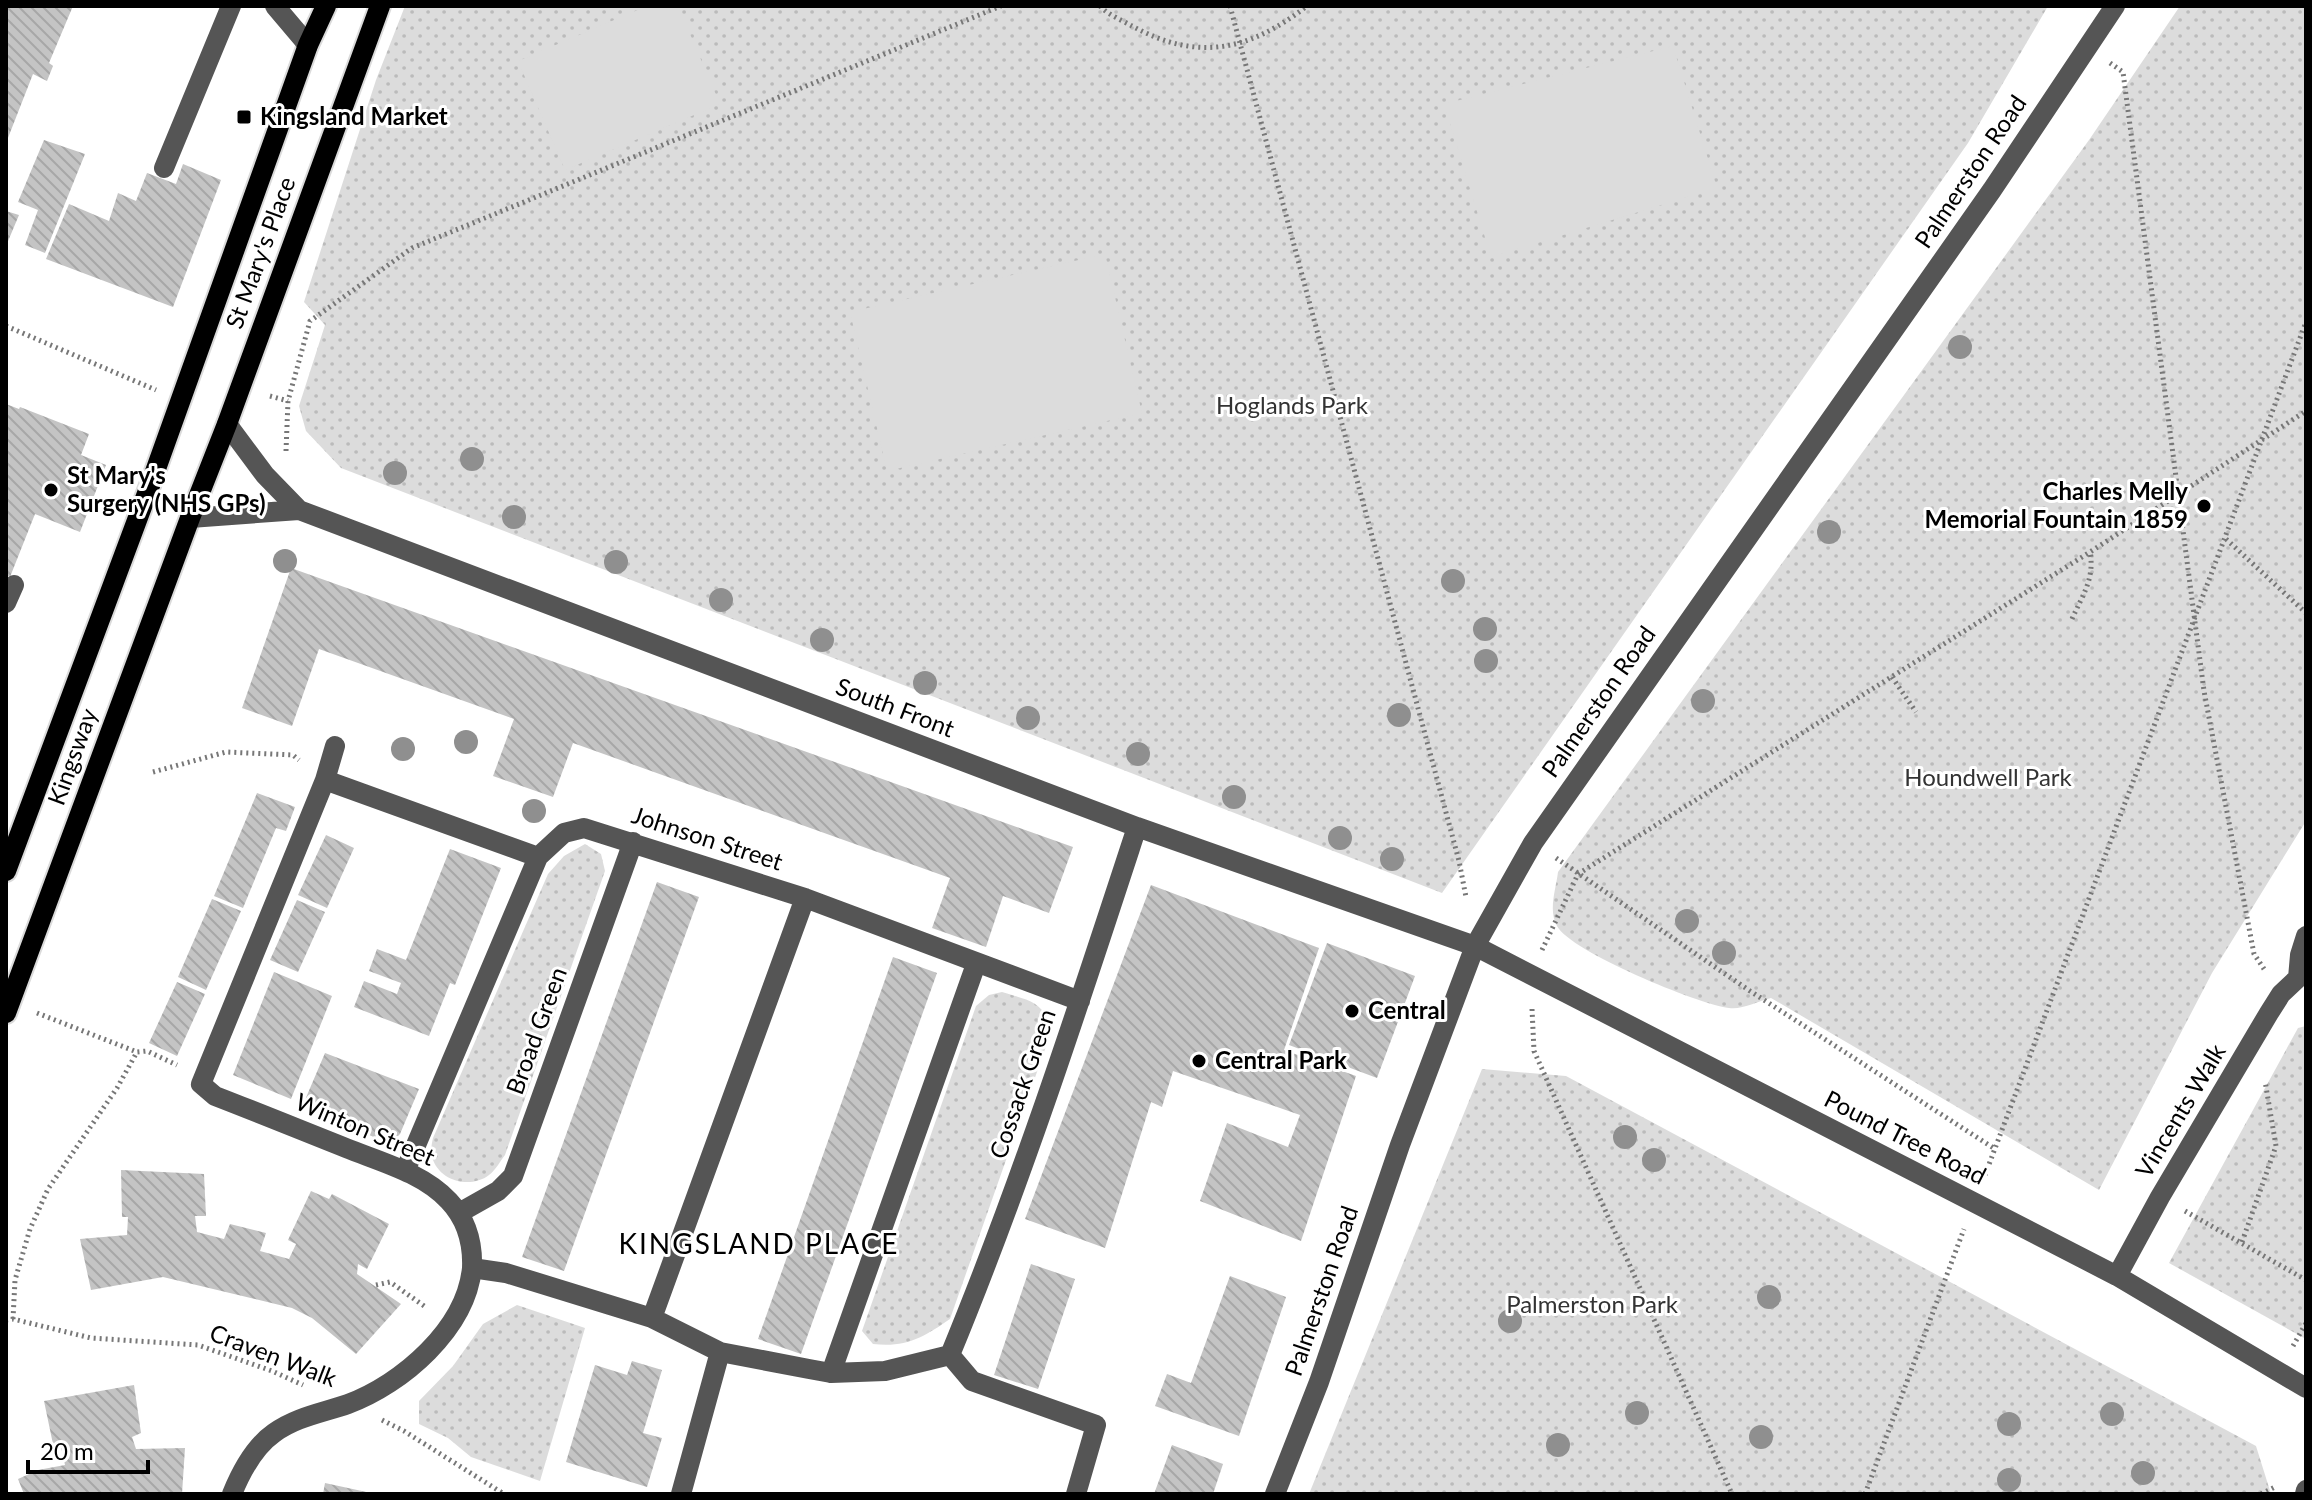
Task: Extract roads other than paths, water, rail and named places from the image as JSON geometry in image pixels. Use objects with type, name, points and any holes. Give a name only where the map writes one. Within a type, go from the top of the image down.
[{"type":"main road","name":"St Mary's Place","points":[[152,480],[308,45],[326,6]]},
{"type":"main road","name":"St Mary's Place","points":[[190,518],[380,6]]},
{"type":"main road","name":"Kingsway","points":[[6,871],[152,480]]},
{"type":"main road","name":"Kingsway","points":[[8,1008],[190,518]]},
{"type":"street","points":[[164,168],[231,6]]},
{"type":"street","points":[[275,6],[308,45]]},
{"type":"street","name":"Palmerston Road","points":[[1275,1494],[1319,1382],[1400,1145],[1475,946],[1533,843],[1992,190],[2111,9]]},
{"type":"street","name":"South Front","points":[[227,424],[265,475],[299,510]]},
{"type":"street","name":"South Front","points":[[190,518],[299,510],[1137,827],[1475,946]]},
{"type":"street","points":[[335,746],[325,780],[538,857],[405,1171]]},
{"type":"street","name":"Winton Street","points":[[325,780],[201,1084],[215,1096],[405,1171],[438,1191],[459,1213],[471,1244],[472,1268]]},
{"type":"street","name":"Cossack Green","points":[[950,1355],[982,1279],[1080,1001],[1137,827]]},
{"type":"street","name":"Johnson Street","points":[[538,857],[564,833],[584,828],[805,898],[1080,1001]]},
{"type":"street","name":"Broad Green","points":[[459,1213],[498,1191],[513,1176],[633,842]]},
{"type":"street","points":[[652,1318],[805,898]]},
{"type":"street","name":"Vincents Walk","points":[[2117,1276],[2160,1197],[2281,994],[2302,979],[2300,955],[2306,936]]},
{"type":"street","name":"Pound Tree Road","points":[[1475,946],[2117,1276],[2306,1388]]},
{"type":"street","points":[[831,1373],[976,964]]},
{"type":"street","points":[[232,1494],[249,1462],[271,1435],[304,1417],[347,1405],[409,1367],[450,1323],[461,1306],[472,1268],[506,1273],[652,1318],[720,1352],[831,1373],[885,1371],[950,1355],[972,1381],[1096,1425],[1076,1494]]},
{"type":"street","points":[[681,1494],[720,1352]]},
{"type":"place","name":"Kingsland Market","points":[[244,117]]},
{"type":"place","name":"St Mary's Surgery (NHS GPs)","points":[[51,490]]},
{"type":"place","name":"Charles Melly Memorial Fountain 1859","points":[[2204,506]]},
{"type":"place","name":"Central","points":[[1352,1011]]},
{"type":"place","name":"Central Park","points":[[1199,1061]]},
{"type":"district","name":"KINGSLAND PLACE","points":[[759,1244]]},
{"type":"park label","name":"Hoglands Park","points":[[1292,406]]},
{"type":"park label","name":"Houndwell Park","points":[[1988,778]]},
{"type":"park label","name":"Palmerston Park","points":[[1592,1305]]}]
